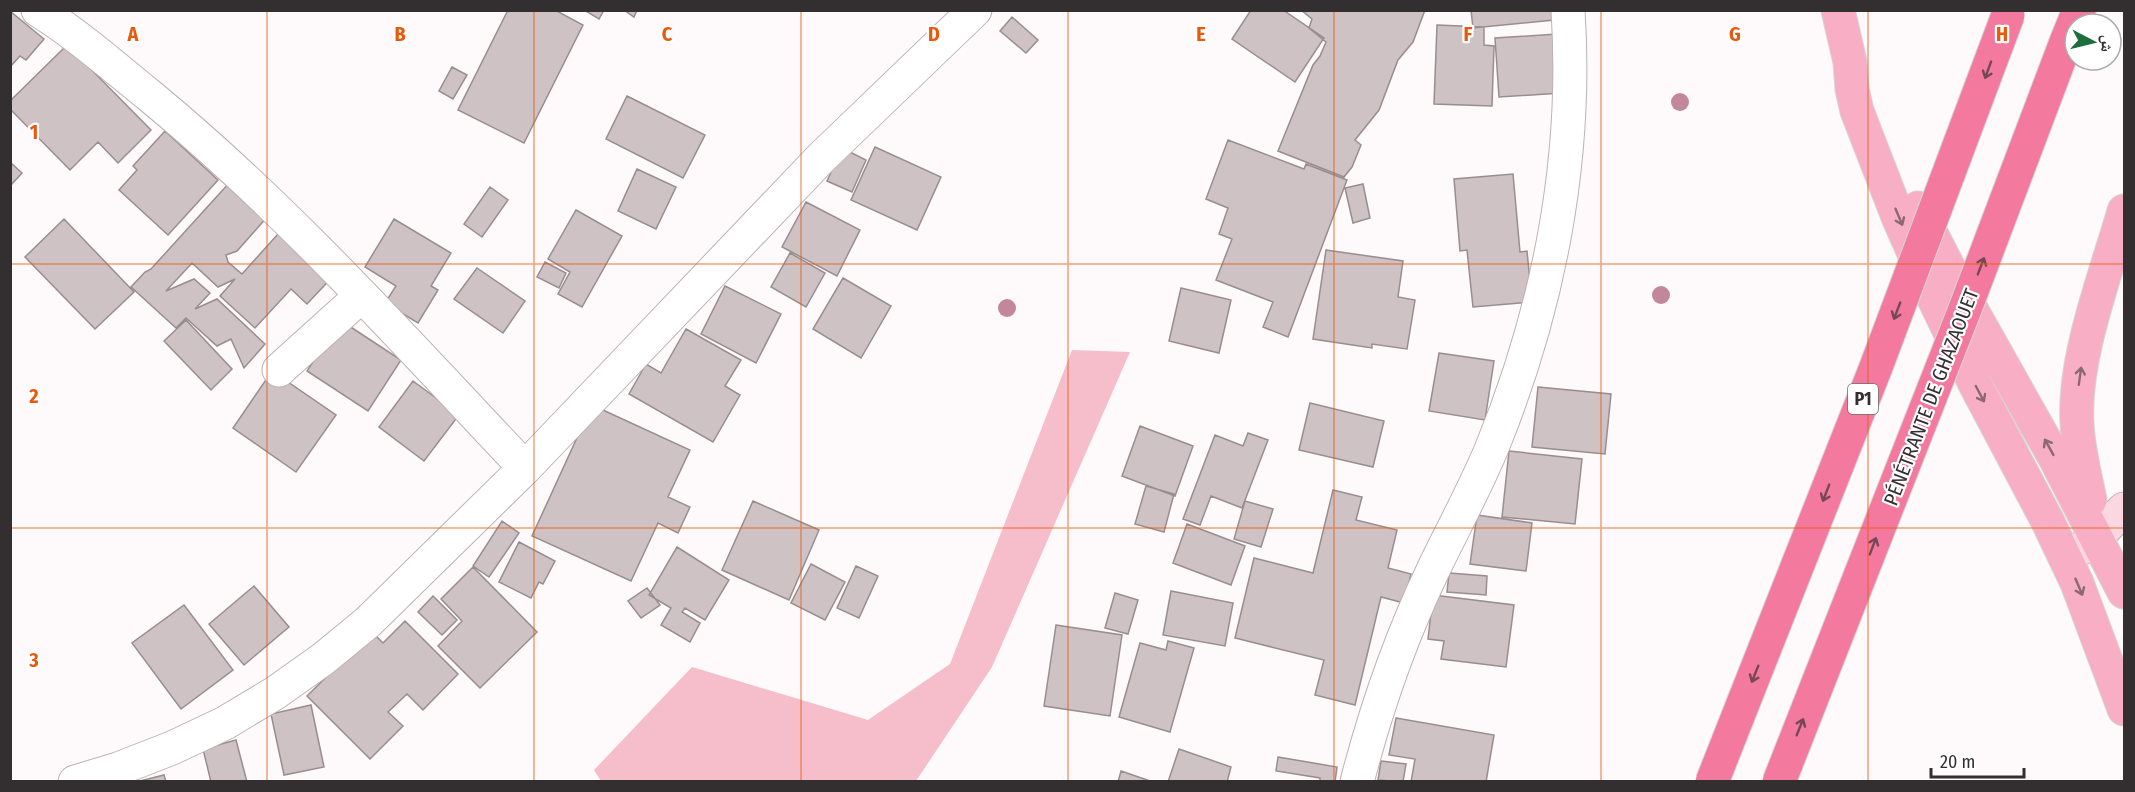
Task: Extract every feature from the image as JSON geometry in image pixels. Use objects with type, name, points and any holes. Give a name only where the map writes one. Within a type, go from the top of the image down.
[{"type":"highway","name":"PÉNÉTRANTE DE GHAZAOUET","points":[[1779,782],[1957,331],[2079,10]]},
{"type":"highway","name":"P1","points":[[1712,782],[1876,367],[2009,13]]},
{"type":"main road","points":[[1838,10],[1850,62],[1852,89],[1857,111],[1898,217],[1935,302],[1975,384],[2065,556],[2095,627],[2124,709]]},
{"type":"main road","points":[[1850,62],[1871,99],[1920,213],[1956,284],[2056,460],[2124,592]]},
{"type":"main road","points":[[2097,537],[2078,446],[2076,420],[2078,394],[2088,337],[2124,211]]},
{"type":"main road","points":[[2065,556],[2082,549],[2124,510]]},
{"type":"street","points":[[38,10],[80,39],[189,128],[295,229],[525,468]]},
{"type":"street","points":[[75,782],[118,769],[172,748],[225,723],[275,693],[323,659],[368,622],[525,468],[821,158],[975,10]]},
{"type":"street","points":[[1357,782],[1370,732],[1405,633],[1491,450],[1513,393],[1531,335],[1556,233],[1568,146],[1571,64],[1568,10]]},
{"type":"street","points":[[279,370],[361,296]]},
{"type":"shaded area","points":[[1072,350],[1130,352],[992,667],[916,781],[601,781],[594,770],[692,667],[868,720],[950,664]]},
{"type":"building","points":[[508,10],[555,10],[583,25],[524,143],[458,110]]},
{"type":"building","points":[[584,10],[604,10],[599,19]]},
{"type":"building","points":[[624,10],[637,10],[634,17]]},
{"type":"building","points":[[1251,10],[1283,10],[1324,38],[1295,82],[1232,39]]},
{"type":"building","points":[[1301,10],[1425,10],[1413,42],[1398,60],[1379,110],[1355,140],[1361,145],[1352,167],[1344,177],[1278,151],[1313,65],[1326,42],[1309,28],[1312,19]]},
{"type":"building","points":[[1471,10],[1553,10],[1554,20],[1473,28]]},
{"type":"building","points":[[10,11],[44,39],[26,60],[20,56],[10,67]]},
{"type":"building","points":[[1012,17],[1038,40],[1026,53],[1000,31]]},
{"type":"building","points":[[1437,25],[1484,27],[1484,45],[1494,46],[1492,106],[1434,104]]},
{"type":"building","points":[[1557,34],[1561,93],[1499,97],[1495,38]]},
{"type":"building","points":[[67,45],[151,130],[118,163],[98,142],[70,170],[10,109],[10,101]]},
{"type":"building","points":[[452,67],[467,75],[453,99],[439,91]]},
{"type":"building","points":[[627,96],[705,135],[683,178],[606,139]]},
{"type":"building","points":[[165,131],[218,180],[168,235],[119,190],[137,170],[133,166]]},
{"type":"building","points":[[1228,140],[1304,169],[1306,164],[1347,180],[1288,337],[1263,327],[1273,302],[1216,280],[1232,239],[1219,234],[1228,208],[1206,199]]},
{"type":"building","points":[[875,147],[941,177],[917,230],[851,200]]},
{"type":"building","points":[[842,148],[866,160],[852,192],[827,181]]},
{"type":"building","points":[[10,162],[22,173],[10,186]]},
{"type":"building","points":[[637,169],[676,187],[656,229],[618,211]]},
{"type":"building","points":[[1513,174],[1520,252],[1527,251],[1532,302],[1473,307],[1467,250],[1460,251],[1454,179]]},
{"type":"building","points":[[230,182],[268,216],[237,251],[226,255],[228,262],[242,274],[287,224],[338,271],[307,304],[291,289],[255,328],[220,296],[235,279],[218,287],[192,263],[166,291],[194,279],[210,293],[195,309],[217,299],[265,344],[244,368],[231,339],[217,346],[186,318],[176,328],[131,287],[151,269]]},
{"type":"building","points":[[1363,184],[1370,218],[1353,223],[1345,188]]},
{"type":"building","points":[[490,187],[508,200],[482,237],[464,224]]},
{"type":"building","points":[[806,202],[860,230],[837,276],[782,247]]},
{"type":"building","points":[[576,210],[622,236],[582,307],[558,294],[570,272],[548,259]]},
{"type":"building","points":[[64,219],[134,292],[95,329],[25,257]]},
{"type":"building","points":[[394,219],[451,253],[431,286],[438,290],[418,323],[385,303],[396,286],[365,267]]},
{"type":"building","points":[[1326,250],[1403,261],[1398,297],[1415,300],[1407,349],[1372,344],[1372,348],[1313,339]]},
{"type":"building","points":[[790,253],[825,273],[806,307],[771,287]]},
{"type":"building","points":[[545,262],[566,273],[559,288],[537,277]]},
{"type":"building","points":[[477,268],[525,301],[503,333],[454,299]]},
{"type":"building","points":[[843,278],[891,306],[861,358],[813,329]]},
{"type":"building","points":[[725,286],[781,314],[756,363],[701,334]]},
{"type":"building","points":[[1181,288],[1231,300],[1219,353],[1169,341]]},
{"type":"building","points":[[186,320],[232,369],[211,390],[164,341]]},
{"type":"building","points":[[340,320],[401,360],[368,411],[307,371]]},
{"type":"building","points":[[686,329],[741,360],[725,386],[740,395],[713,442],[629,394],[646,364],[661,373]]},
{"type":"building","points":[[1439,353],[1494,361],[1485,420],[1429,411]]},
{"type":"building","points":[[272,371],[336,415],[296,472],[233,428]]},
{"type":"building","points":[[413,381],[459,415],[424,461],[379,427]]},
{"type":"building","points":[[1538,387],[1611,394],[1605,454],[1532,447]]},
{"type":"building","points":[[1310,403],[1384,421],[1373,467],[1299,450]]},
{"type":"building","points":[[592,405],[690,450],[668,497],[690,507],[678,533],[658,523],[631,581],[532,536]]},
{"type":"building","points":[[1140,426],[1193,446],[1175,496],[1122,476]]},
{"type":"building","points":[[1248,433],[1268,440],[1242,508],[1211,496],[1200,525],[1183,519],[1215,435],[1243,446]]},
{"type":"building","points":[[1509,451],[1582,459],[1575,524],[1502,517]]},
{"type":"building","points":[[1146,486],[1174,494],[1164,532],[1135,524]]},
{"type":"building","points":[[1333,490],[1362,497],[1356,520],[1397,530],[1388,568],[1411,574],[1404,603],[1381,597],[1355,705],[1315,695],[1324,660],[1235,638],[1254,558],[1313,573]]},
{"type":"building","points":[[753,501],[819,530],[789,600],[722,570]]},
{"type":"building","points":[[1245,501],[1273,509],[1261,547],[1234,539]]},
{"type":"building","points":[[1477,515],[1532,523],[1526,571],[1470,564]]},
{"type":"building","points":[[502,521],[519,533],[489,577],[473,566]]},
{"type":"building","points":[[1187,524],[1245,546],[1231,585],[1173,563]]},
{"type":"building","points":[[519,542],[555,561],[543,584],[539,582],[531,598],[499,582]]},
{"type":"building","points":[[677,547],[729,580],[705,620],[685,608],[682,612],[700,623],[690,642],[661,625],[671,608],[649,595]]},
{"type":"building","points":[[811,564],[845,582],[825,620],[791,603]]},
{"type":"building","points":[[856,566],[878,576],[859,618],[837,608]]},
{"type":"building","points":[[473,567],[537,632],[480,688],[438,646],[462,621],[441,599]]},
{"type":"building","points":[[1449,573],[1487,576],[1486,595],[1447,592]]},
{"type":"building","points":[[254,586],[289,627],[244,665],[209,624]]},
{"type":"building","points":[[647,588],[660,605],[641,618],[628,601]]},
{"type":"building","points":[[1171,591],[1233,603],[1225,646],[1163,635]]},
{"type":"building","points":[[1115,593],[1138,600],[1128,634],[1105,628]]},
{"type":"building","points":[[1433,595],[1514,605],[1506,667],[1441,659],[1444,641],[1428,639]]},
{"type":"building","points":[[433,596],[457,620],[442,635],[418,612]]},
{"type":"building","points":[[184,605],[233,670],[181,709],[132,643]]},
{"type":"building","points":[[405,621],[458,674],[423,710],[407,694],[388,712],[403,726],[370,759],[307,696],[372,632],[383,643]]},
{"type":"building","points":[[1056,625],[1122,635],[1110,716],[1044,706]]},
{"type":"building","points":[[1168,641],[1194,648],[1170,732],[1119,717],[1140,643],[1166,650]]},
{"type":"building","points":[[311,705],[324,767],[284,775],[271,714]]},
{"type":"building","points":[[1396,718],[1494,735],[1486,782],[1411,782],[1415,759],[1389,755]]},
{"type":"building","points":[[236,740],[247,782],[211,782],[203,749]]},
{"type":"building","points":[[1179,749],[1231,767],[1227,782],[1168,782]]},
{"type":"building","points":[[1278,757],[1337,767],[1335,782],[1320,782],[1320,778],[1276,771]]},
{"type":"building","points":[[1381,761],[1406,764],[1403,782],[1378,780]]},
{"type":"building","points":[[1121,771],[1153,782],[1118,782]]},
{"type":"building","points":[[164,775],[166,782],[136,782]]}]
